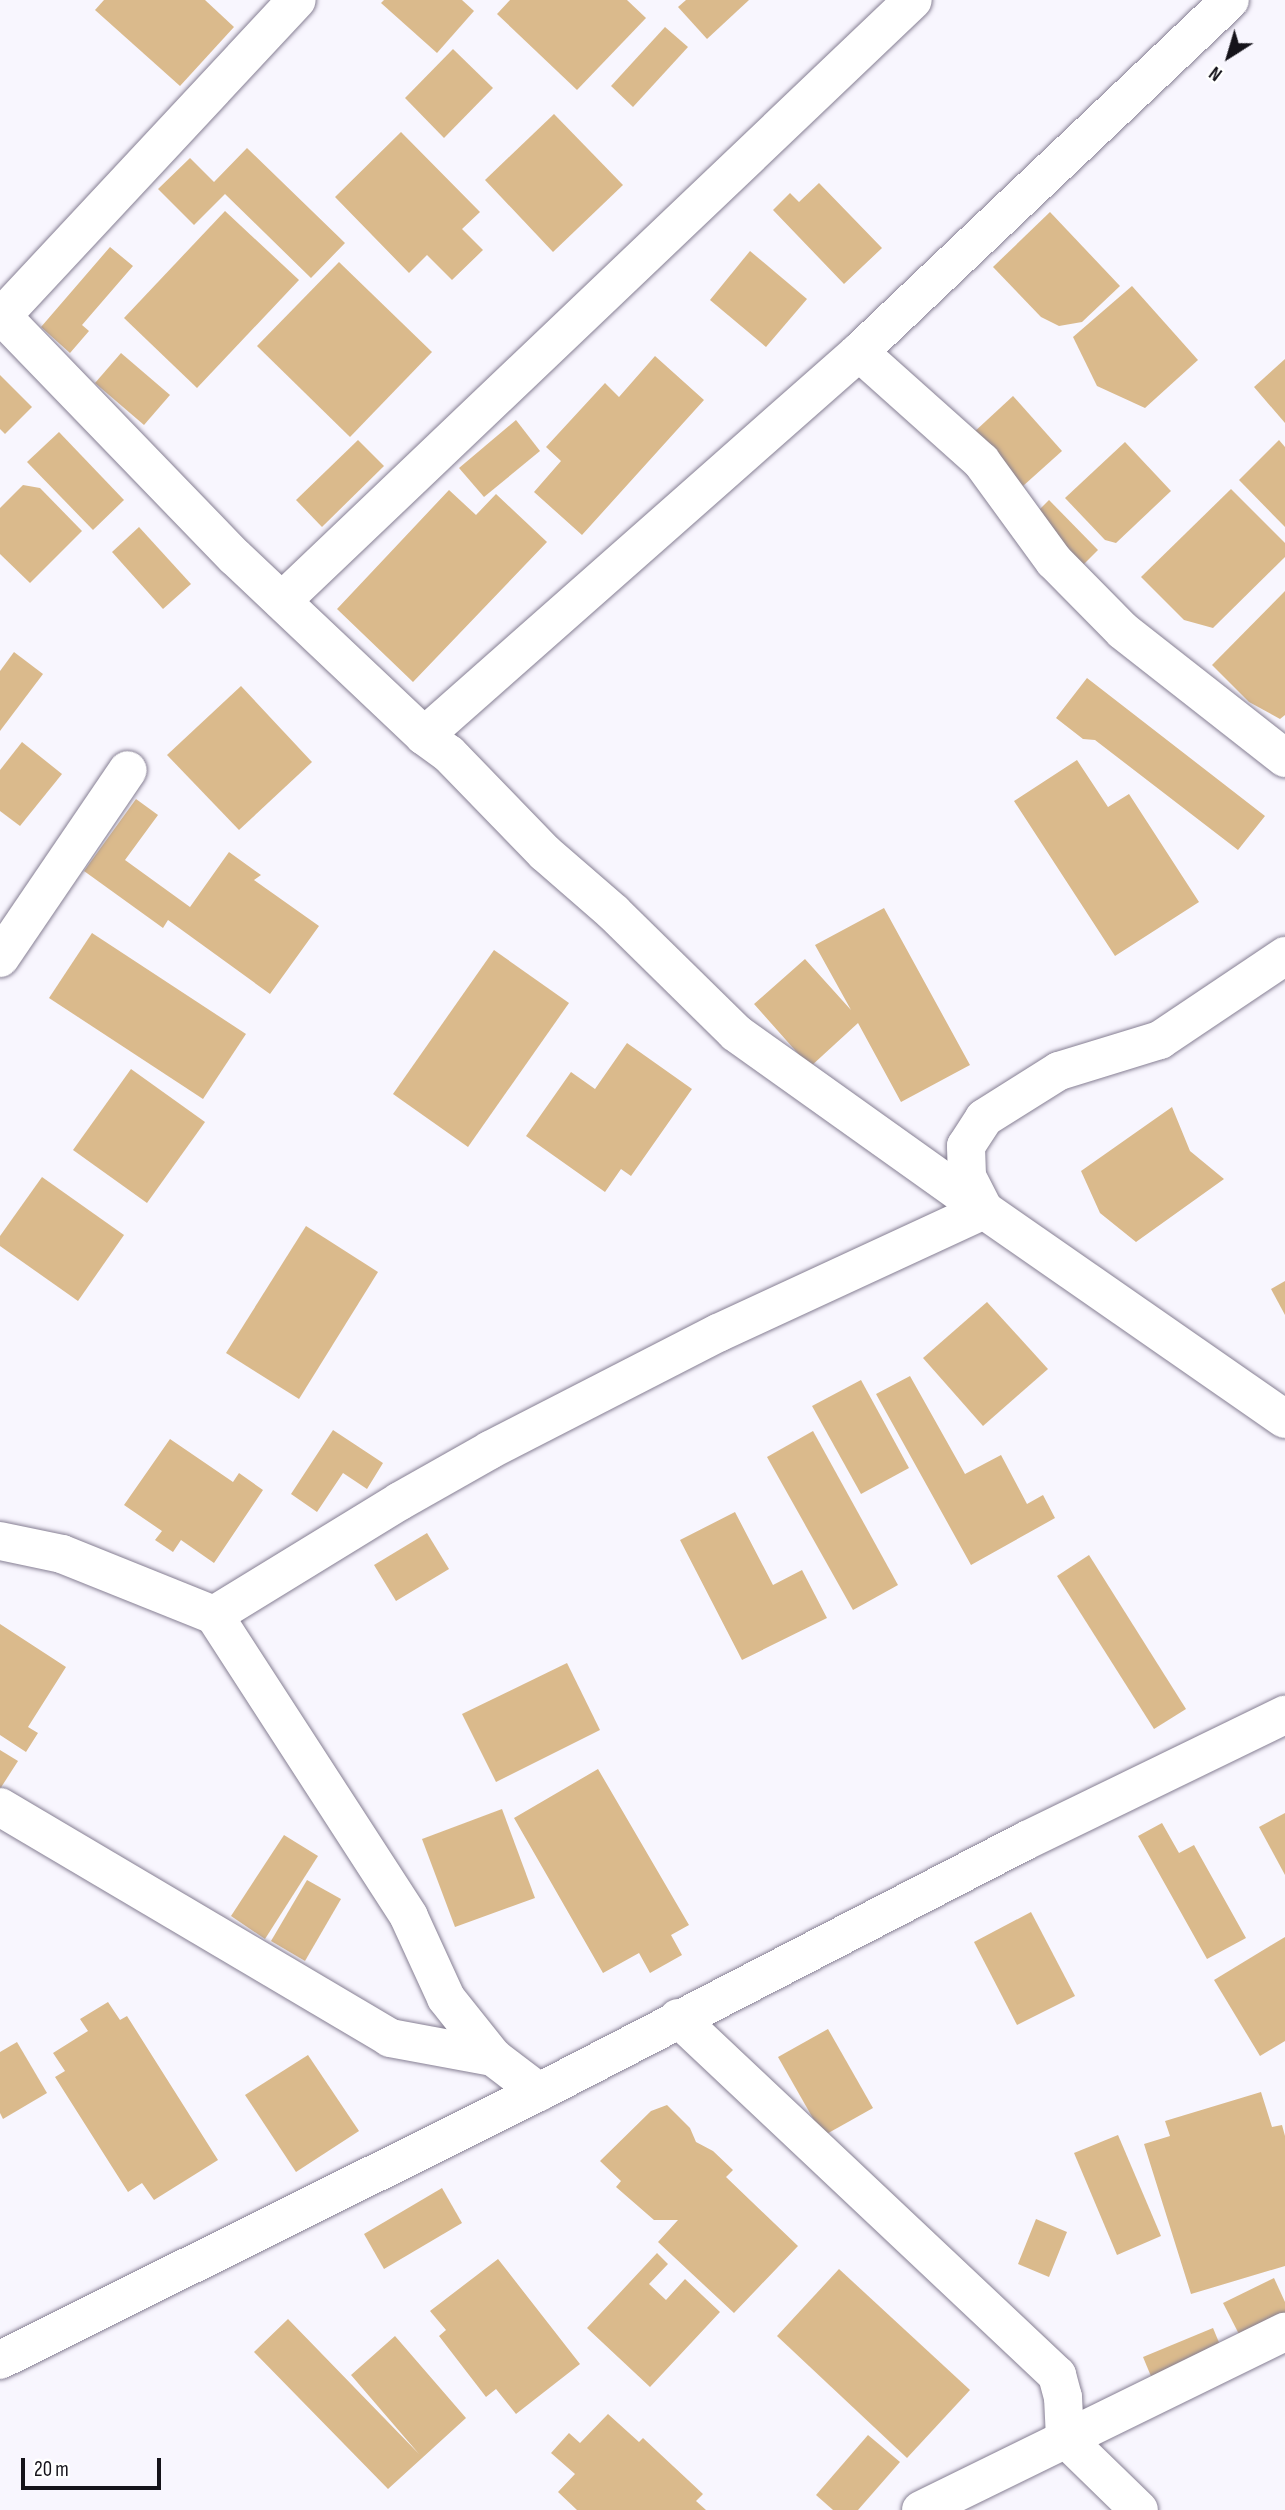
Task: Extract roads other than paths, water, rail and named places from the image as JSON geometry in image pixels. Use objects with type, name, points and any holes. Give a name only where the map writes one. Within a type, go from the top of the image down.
[{"type":"street","points":[[297,0],[1,315],[235,557],[424,736],[449,754],[545,853],[614,913],[736,1033],[984,1210],[1285,1419]]},
{"type":"street","points":[[282,601],[913,0]]},
{"type":"street","points":[[424,736],[859,352],[1230,0]]},
{"type":"street","points":[[859,352],[981,461],[1054,561],[1123,631],[1285,758]]},
{"type":"street","points":[[0,958],[128,770]]},
{"type":"street","points":[[984,1210],[967,1176],[965,1146],[984,1118],[1059,1071],[1160,1040],[1285,956]]},
{"type":"street","points":[[214,1615],[400,1501],[490,1450],[718,1333],[984,1210]]},
{"type":"street","points":[[0,1541],[62,1554],[214,1615],[409,1917],[446,1998],[493,2057],[539,2092]]},
{"type":"street","points":[[0,2360],[539,2092],[1027,1840],[1285,1716]]},
{"type":"street","points":[[0,1807],[390,2038],[493,2057]]},
{"type":"street","points":[[678,2018],[1057,2375],[1063,2397],[1065,2438],[1139,2510]]},
{"type":"street","points":[[921,2510],[1285,2332]]}]
